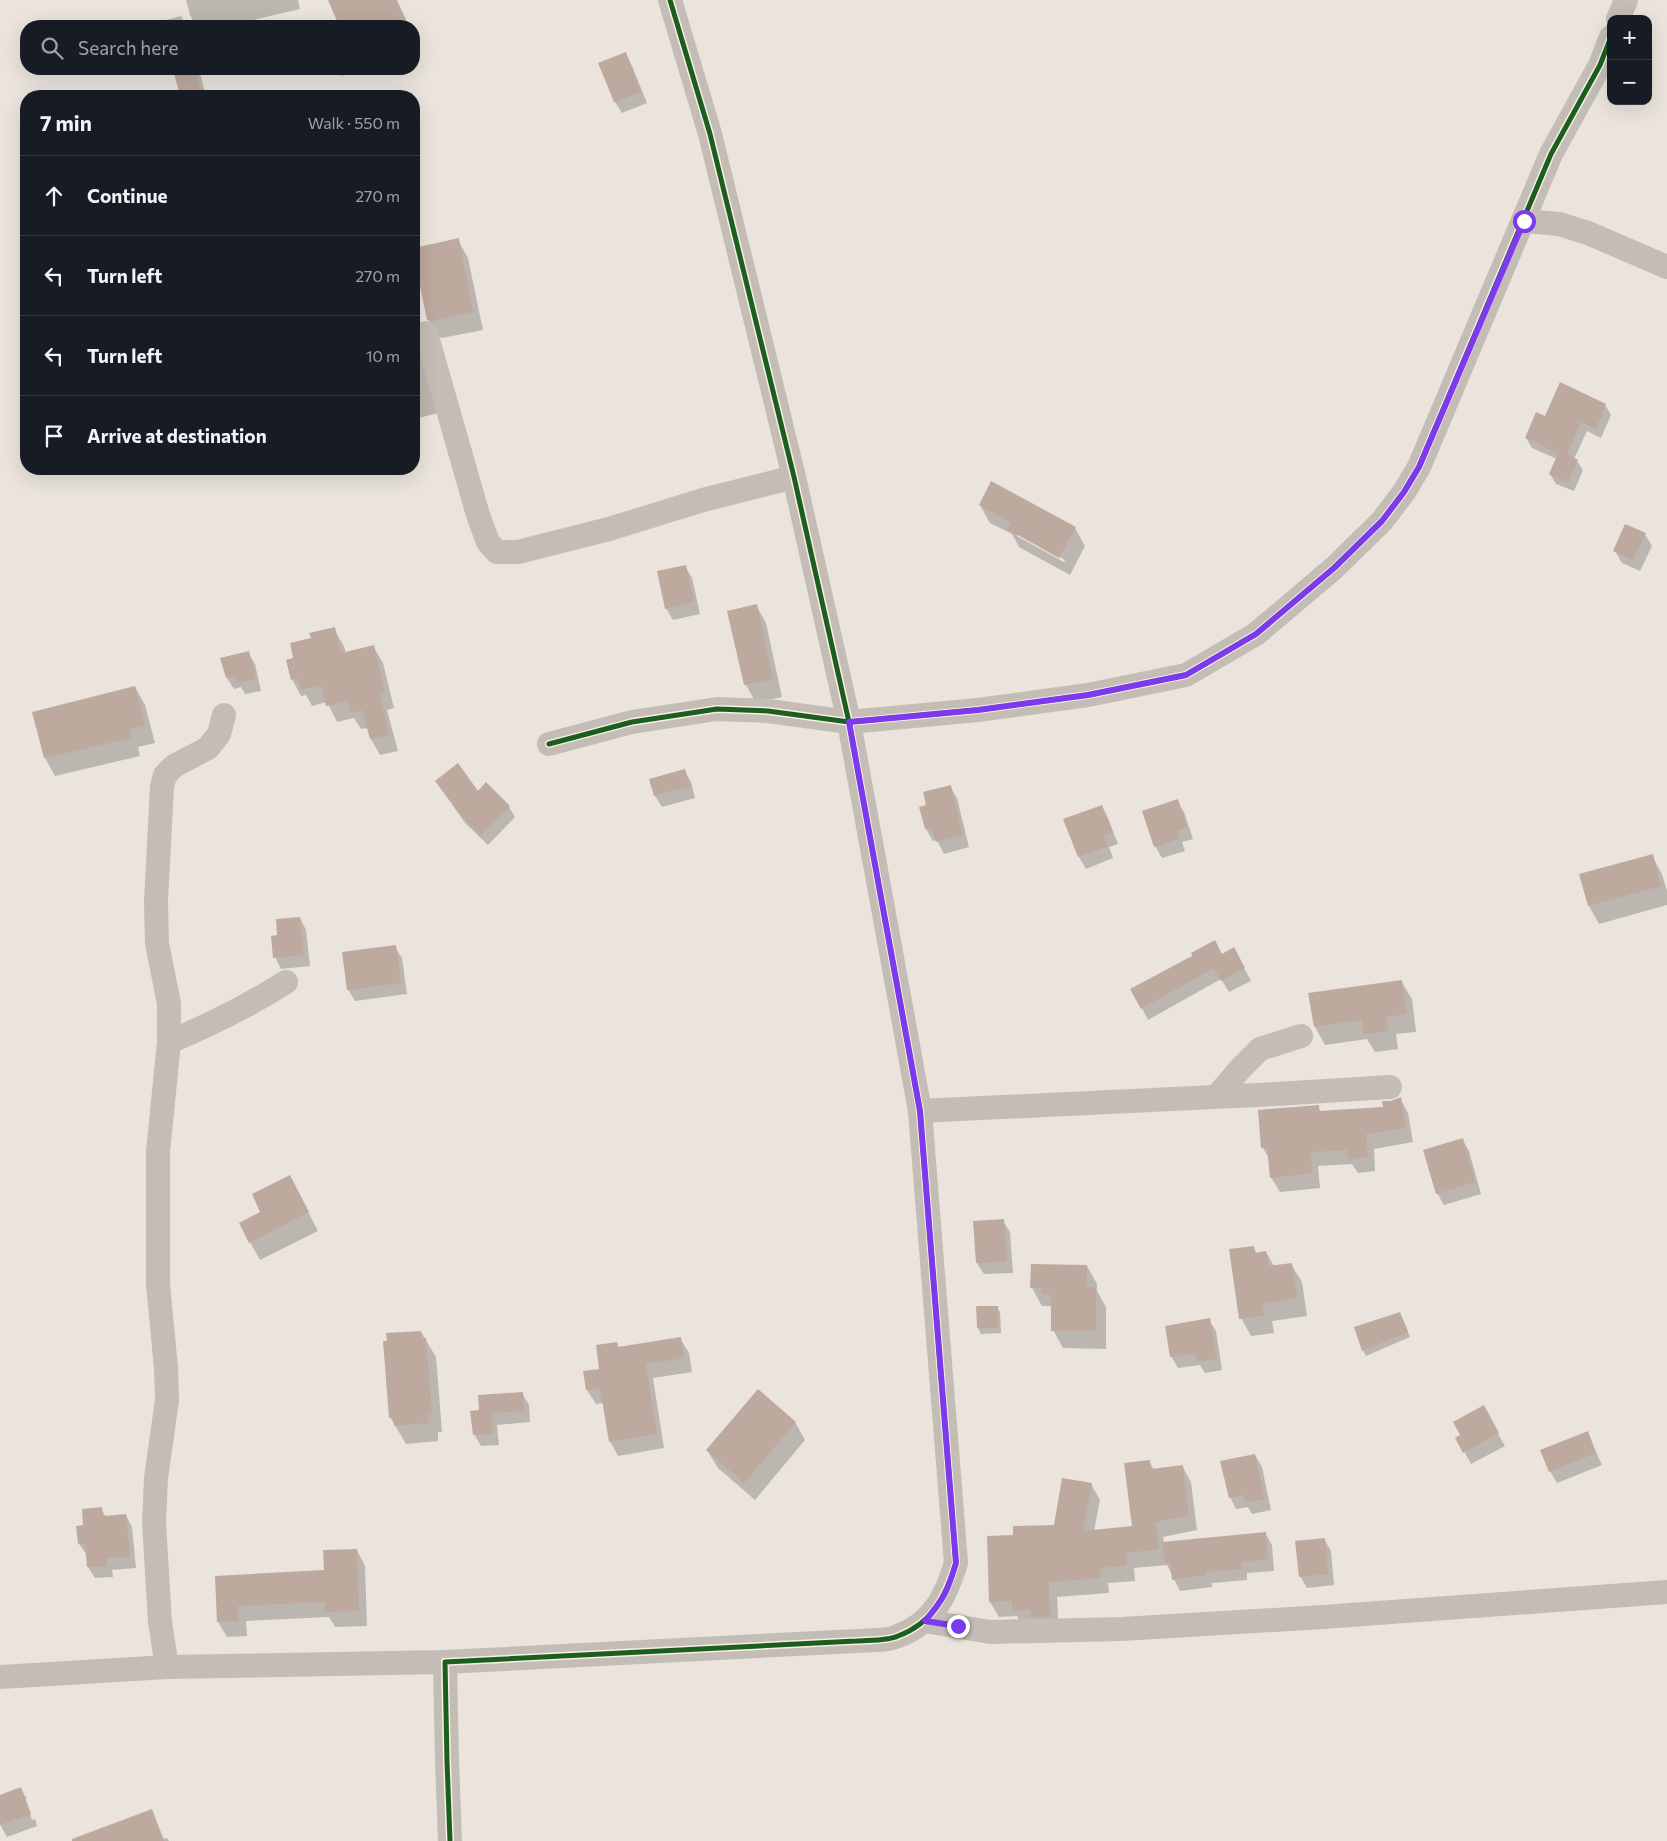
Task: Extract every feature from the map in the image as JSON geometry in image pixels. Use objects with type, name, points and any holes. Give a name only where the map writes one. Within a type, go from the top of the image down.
[{"type":"street","points":[[0,1677],[167,1667],[445,1662],[856,1641],[897,1637],[925,1621],[941,1602],[949,1585],[956,1563],[920,1111],[849,722],[794,477],[710,134],[670,0]]},
{"type":"street","points":[[1620,15],[1626,0]]},
{"type":"street","points":[[549,744],[632,722],[717,709],[768,711],[849,722],[978,710],[1088,695],[1186,675],[1256,634],[1361,544],[1382,521],[1404,492],[1419,467],[1551,154],[1600,65],[1607,47]]},
{"type":"street","points":[[1524,221],[1559,224],[1588,233],[1667,267]]},
{"type":"street","points":[[426,332],[478,515],[488,542],[497,552],[518,552],[591,534],[703,500],[794,477]]},
{"type":"street","points":[[167,1667],[160,1622],[154,1522],[156,1478],[167,1400],[158,1284],[158,1161],[169,1042],[169,1004],[157,943],[156,901],[162,786],[165,774],[174,766],[208,748],[219,734],[224,715]]},
{"type":"street","points":[[169,1042],[247,1005],[286,982]]},
{"type":"street","points":[[1216,1097],[1260,1049],[1301,1036]]},
{"type":"street","points":[[920,1111],[1390,1087]]},
{"type":"street","points":[[925,1621],[990,1632],[1122,1629],[1323,1617],[1667,1592]]},
{"type":"street","points":[[445,1662],[450,1841]]},
{"type":"building","points":[[328,0],[396,0],[405,20],[336,20]]},
{"type":"building","points":[[626,52],[641,92],[614,102],[598,63]]},
{"type":"building","points":[[175,75],[197,75],[200,90],[178,90]]},
{"type":"building","points":[[459,238],[473,312],[431,321],[427,320],[420,286],[420,247]]},
{"type":"building","points":[[1560,382],[1606,404],[1596,429],[1581,422],[1567,454],[1578,460],[1568,482],[1549,474],[1558,453],[1525,438],[1536,412],[1545,416]]},
{"type":"building","points":[[991,481],[1076,527],[1059,558],[1007,529],[1011,523],[979,505]]},
{"type":"building","points":[[1625,524],[1646,533],[1633,560],[1613,551]]},
{"type":"building","points":[[686,565],[694,602],[665,609],[657,571]]},
{"type":"building","points":[[757,604],[773,679],[744,685],[727,611]]},
{"type":"building","points":[[335,627],[341,653],[374,645],[385,691],[379,693],[389,735],[370,739],[362,710],[350,713],[347,701],[326,706],[321,685],[301,690],[298,678],[291,680],[286,660],[293,658],[290,643],[311,638],[309,633]]},
{"type":"building","points":[[249,651],[256,679],[237,683],[235,676],[226,678],[220,658]]},
{"type":"building","points":[[135,686],[145,725],[129,729],[131,738],[44,758],[32,712]]},
{"type":"building","points":[[458,763],[478,791],[486,782],[510,806],[481,836],[458,812],[435,781]]},
{"type":"building","points":[[685,769],[690,786],[654,796],[649,779]]},
{"type":"building","points":[[951,785],[963,835],[936,842],[932,828],[925,829],[919,807],[926,805],[923,792]]},
{"type":"building","points":[[1178,799],[1187,827],[1177,831],[1179,839],[1154,847],[1142,811]]},
{"type":"building","points":[[1102,805],[1112,832],[1103,835],[1108,846],[1078,857],[1063,819]]},
{"type":"building","points":[[1653,854],[1661,886],[1588,906],[1579,874]]},
{"type":"building","points":[[300,917],[304,955],[273,958],[271,936],[277,935],[276,919]]},
{"type":"building","points":[[1215,940],[1222,954],[1234,947],[1245,968],[1221,981],[1214,968],[1141,1009],[1130,989],[1192,956],[1191,953]]},
{"type":"building","points":[[396,945],[401,983],[347,990],[342,952]]},
{"type":"building","points":[[1402,980],[1407,1014],[1386,1017],[1388,1031],[1363,1035],[1362,1020],[1314,1027],[1308,993]]},
{"type":"building","points":[[1401,1097],[1406,1128],[1366,1134],[1368,1157],[1348,1159],[1347,1150],[1310,1152],[1313,1173],[1270,1178],[1267,1148],[1261,1148],[1258,1110],[1319,1105],[1319,1111],[1383,1107],[1382,1101],[1391,1101]]},
{"type":"building","points":[[1463,1138],[1475,1182],[1436,1194],[1423,1150]]},
{"type":"building","points":[[290,1175],[309,1212],[249,1243],[239,1223],[260,1212],[252,1194]]},
{"type":"building","points":[[1004,1219],[1007,1261],[976,1263],[973,1221]]},
{"type":"building","points":[[1254,1246],[1255,1253],[1266,1251],[1269,1266],[1292,1263],[1297,1298],[1263,1304],[1264,1315],[1239,1319],[1229,1249]]},
{"type":"building","points":[[1031,1264],[1087,1265],[1087,1287],[1096,1288],[1096,1331],[1051,1331],[1051,1295],[1042,1294],[1042,1288],[1030,1288]]},
{"type":"building","points":[[976,1306],[998,1306],[998,1328],[977,1328]]},
{"type":"building","points":[[1400,1312],[1408,1332],[1362,1351],[1354,1327]]},
{"type":"building","points":[[1210,1318],[1217,1359],[1197,1362],[1196,1353],[1170,1357],[1165,1326]]},
{"type":"building","points":[[421,1331],[422,1338],[426,1338],[432,1414],[428,1415],[429,1423],[394,1426],[393,1417],[389,1418],[383,1341],[387,1341],[386,1333]]},
{"type":"building","points":[[681,1337],[684,1358],[646,1364],[657,1434],[609,1442],[600,1388],[586,1390],[583,1371],[599,1369],[596,1345],[617,1342],[618,1347]]},
{"type":"building","points":[[758,1389],[796,1422],[744,1483],[706,1450]]},
{"type":"building","points":[[523,1392],[524,1411],[491,1413],[493,1434],[473,1435],[470,1411],[479,1410],[478,1395]]},
{"type":"building","points":[[1484,1405],[1499,1433],[1463,1453],[1455,1438],[1460,1435],[1453,1422]]},
{"type":"building","points":[[1588,1431],[1596,1453],[1549,1472],[1540,1450]]},
{"type":"building","points":[[1255,1454],[1265,1499],[1245,1503],[1243,1495],[1229,1498],[1220,1461]]},
{"type":"building","points":[[1150,1460],[1151,1469],[1183,1465],[1189,1515],[1155,1522],[1159,1549],[1126,1553],[1127,1565],[1100,1568],[1101,1578],[1049,1582],[1050,1617],[1031,1617],[1030,1610],[1012,1611],[1012,1601],[989,1602],[987,1536],[1013,1535],[1013,1526],[1054,1525],[1062,1478],[1092,1483],[1083,1531],[1132,1526],[1124,1463]]},
{"type":"building","points":[[102,1507],[103,1516],[126,1514],[130,1557],[106,1558],[107,1566],[87,1567],[85,1544],[78,1544],[76,1526],[83,1525],[82,1509]]},
{"type":"building","points":[[1266,1532],[1268,1559],[1241,1562],[1241,1569],[1206,1572],[1206,1575],[1172,1580],[1170,1562],[1165,1563],[1162,1542]]},
{"type":"building","points":[[1325,1538],[1328,1574],[1299,1577],[1295,1541]]},
{"type":"building","points":[[357,1549],[359,1611],[325,1612],[325,1602],[238,1606],[238,1621],[217,1622],[215,1576],[324,1570],[323,1550]]},
{"type":"building","points":[[21,1787],[31,1814],[0,1825],[0,1795]]},
{"type":"building","points":[[152,1809],[164,1841],[72,1841],[72,1839]]},
{"type":"cycle path","points":[[450,1841],[445,1662],[889,1639],[910,1630],[929,1616],[948,1586],[956,1563],[920,1111],[849,722],[794,477],[710,134],[670,0]]},
{"type":"cycle path","points":[[549,744],[632,722],[717,709],[768,711],[849,722],[978,710],[1088,695],[1186,675],[1256,634],[1334,568],[1382,521],[1404,492],[1419,467],[1551,154],[1600,65],[1607,47]]},
{"type":"route","points":[[958,1626],[925,1621],[941,1602],[956,1563],[920,1111],[849,722],[978,710],[1088,695],[1186,675],[1256,634],[1361,544],[1382,521],[1404,492],[1419,467],[1524,221]]}]
